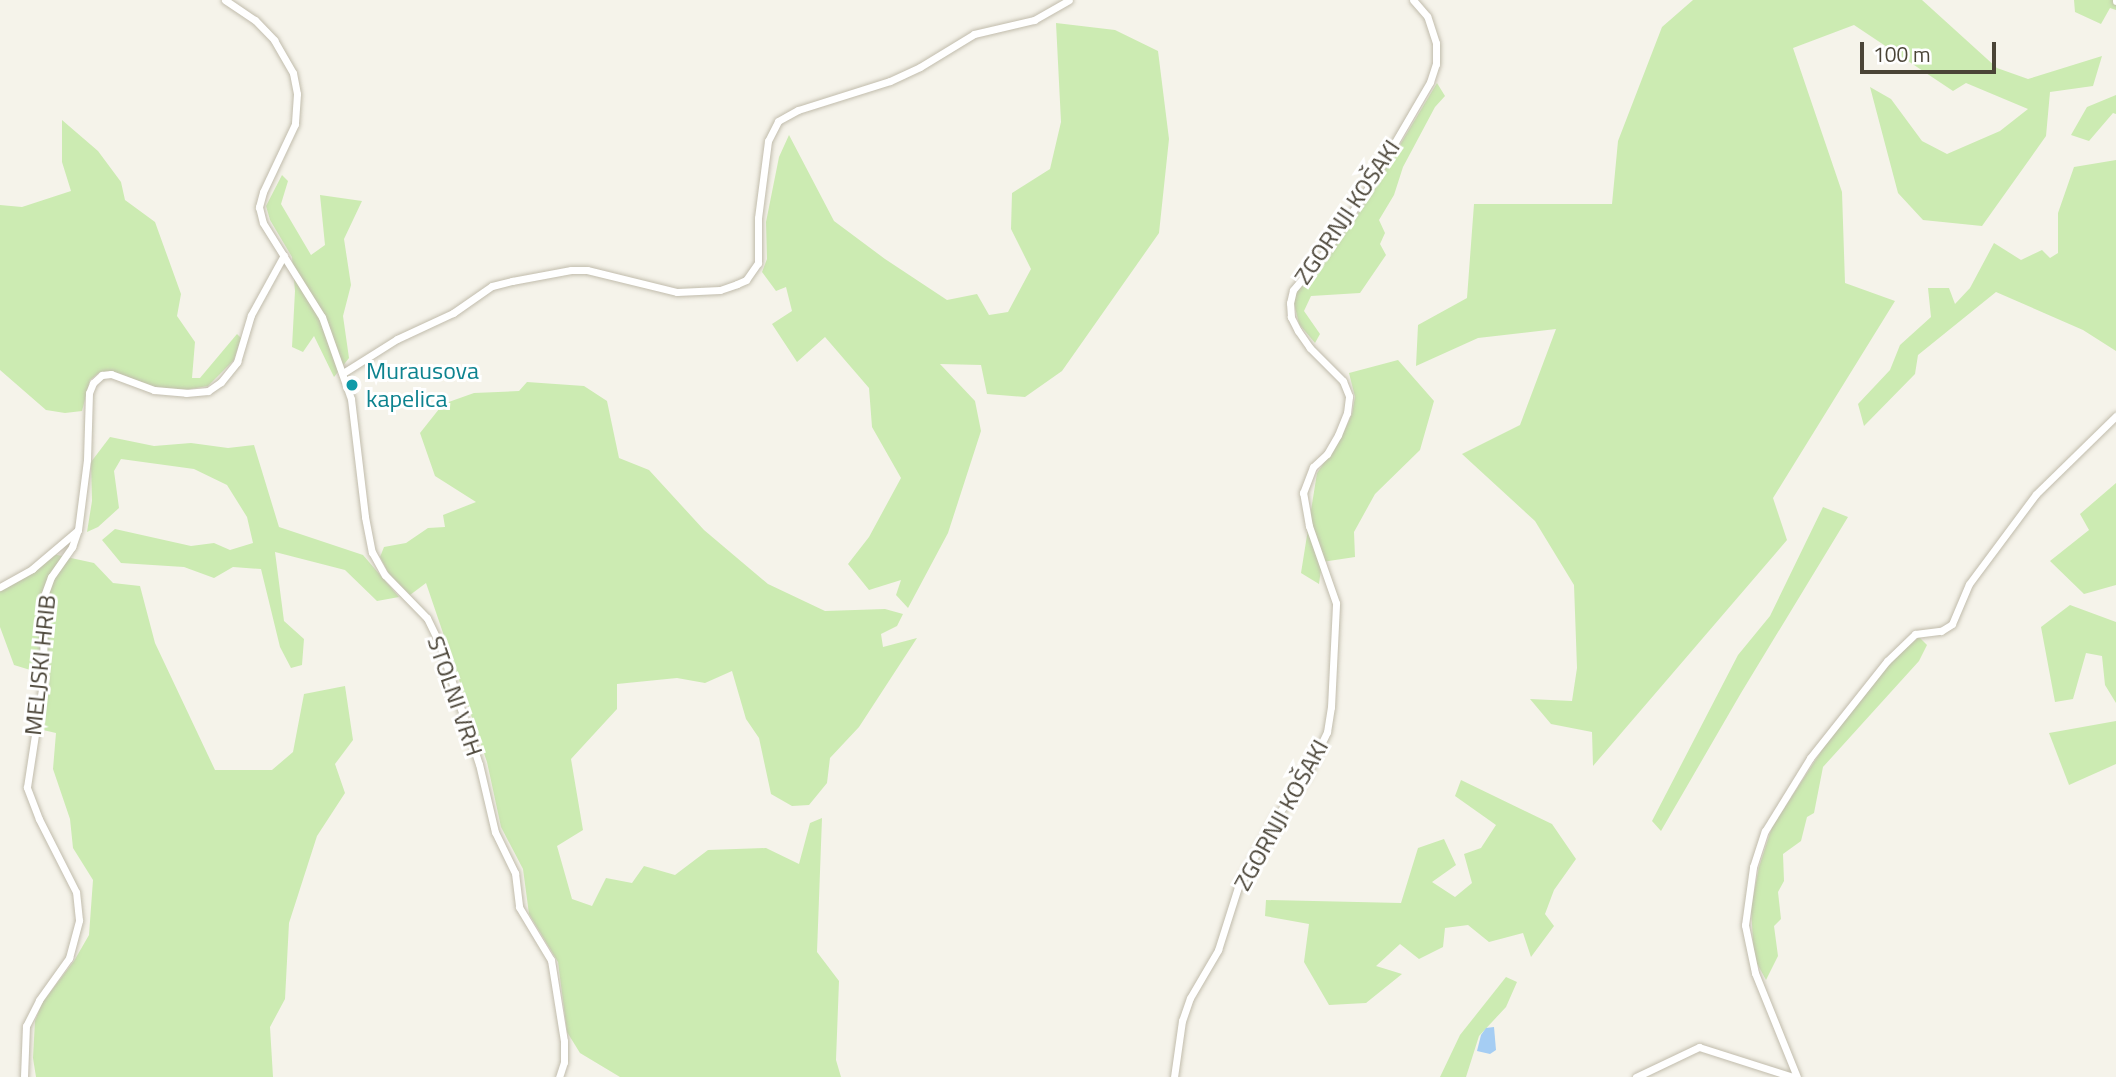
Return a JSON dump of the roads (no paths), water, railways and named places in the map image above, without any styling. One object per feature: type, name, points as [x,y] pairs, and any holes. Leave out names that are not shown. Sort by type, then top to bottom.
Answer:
[{"type":"street","name":"STOLNI VRH","points":[[225,0],[254,20],[274,40],[293,73],[297,94],[295,124],[263,192],[259,207],[262,223],[322,317],[351,399],[365,517],[372,552],[385,575],[426,618],[440,645],[479,764],[495,832],[515,873],[519,907],[551,960],[564,1041],[564,1062],[559,1077]]},
{"type":"street","points":[[342,373],[405,335],[453,313],[492,286],[512,281],[571,270],[587,270],[677,292],[720,290],[746,280],[758,263],[758,218],[768,141],[778,121],[798,110],[890,81],[920,67],[974,34],[1034,20],[1069,0]]},
{"type":"street","name":"ZGORNJI KOŠAKI","points":[[1174,1077],[1182,1021],[1190,999],[1217,950],[1238,887],[1276,817],[1306,776],[1327,732],[1332,695],[1336,603],[1309,526],[1303,493],[1313,467],[1327,453],[1338,435],[1347,413],[1349,396],[1343,381],[1310,348],[1298,331],[1290,303],[1293,290],[1325,252],[1367,190],[1430,82],[1436,64],[1436,43],[1427,16],[1413,0]]},
{"type":"street","name":"MELJSKI HRIB","points":[[24,1077],[26,1026],[39,1000],[69,957],[79,920],[76,892],[39,819],[27,787],[43,682],[44,596],[51,577],[72,547],[78,530],[87,460],[89,393],[93,383],[102,375],[111,374],[155,390],[186,393],[208,391],[221,382],[237,362],[251,315],[284,256]]},
{"type":"street","points":[[1795,1077],[1755,973],[1745,925],[1753,867],[1765,831],[1810,758],[1886,661],[1915,634],[1941,631],[1952,624],[1977,572],[2036,494],[2116,416]]},
{"type":"street","name":"MELJSKI HRIB","points":[[0,587],[16,581],[78,530]]},
{"type":"street","points":[[1636,1077],[1699,1048],[1795,1077]]},
{"type":"water","points":[[1494,1027],[1496,1050],[1490,1054],[1477,1051],[1481,1035],[1486,1028]]},
{"type":"place","name":"Murausova kapelica","points":[[352,385]]}]
